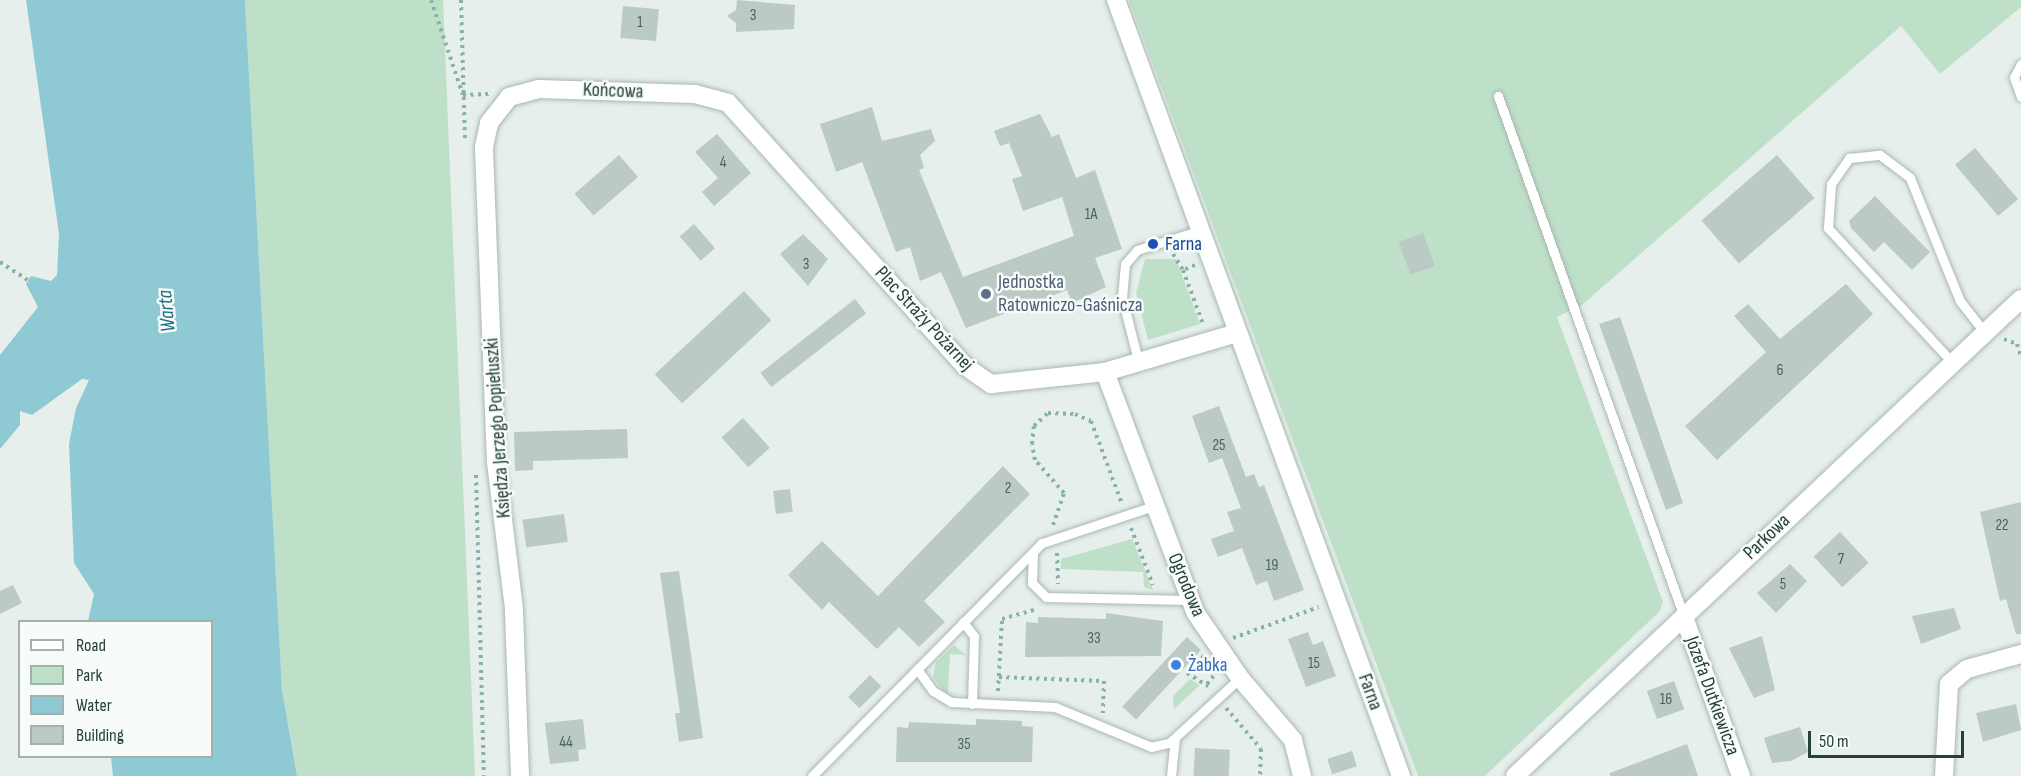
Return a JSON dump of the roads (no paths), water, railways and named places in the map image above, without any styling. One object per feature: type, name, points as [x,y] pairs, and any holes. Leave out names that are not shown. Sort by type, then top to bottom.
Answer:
[{"type":"street","name":"Farna","points":[[1116,0],[1198,231],[1401,776]]},
{"type":"street","name":"Końcowa","points":[[517,93],[539,89],[709,96]]},
{"type":"street","name":"Księdza Jerzego Popiełuszki","points":[[517,93],[494,112],[484,147],[496,462],[514,609],[520,776]]},
{"type":"street","name":"Plac Straży Pożarnej","points":[[709,96],[735,110],[982,380],[1010,385],[1105,372],[1139,364],[1237,333]]},
{"type":"street","name":"Parkowa","points":[[1515,776],[1952,363],[1985,333],[2017,311]]},
{"type":"street","name":"Ogrodowa","points":[[1105,372],[1153,506],[1190,600],[1240,678],[1298,747],[1302,776]]},
{"type":"street","name":"Józefa Dutkiewicza","points":[[1684,617],[1741,776]]},
{"type":"street","points":[[1944,776],[1949,684],[1967,669],[2021,654]]},
{"type":"lane","points":[[2021,64],[2014,76],[2021,97]]},
{"type":"lane","points":[[1498,96],[1684,617]]},
{"type":"lane","points":[[1952,363],[1828,228],[1828,195],[1841,165],[1868,153],[1891,160],[1906,173],[1933,224],[1960,301],[1985,333]]},
{"type":"lane","points":[[1139,364],[1122,298],[1125,264],[1137,250],[1198,231]]},
{"type":"lane","points":[[812,776],[963,622],[1033,554],[1054,537],[1153,506]]},
{"type":"lane","points":[[1033,554],[1032,582],[1046,597],[1190,600]]},
{"type":"lane","points":[[963,622],[974,636],[972,704]]},
{"type":"lane","points":[[917,669],[939,696],[972,704],[1055,707],[1144,746],[1164,745],[1175,738],[1240,678]]},
{"type":"lane","points":[[1171,776],[1175,738]]},
{"type":"water","name":"Warta","points":[[26,0],[245,0],[282,690],[297,776],[113,776],[111,758],[213,758],[213,620],[88,620],[94,594],[74,563],[69,444],[76,408],[89,380],[82,379],[32,415],[20,411],[20,425],[0,449],[0,355],[38,307],[26,284],[31,276],[51,281],[57,275],[59,234]]},
{"type":"place","name":"Farna","points":[[1153,244]]},
{"type":"place","name":"Jednostka Ratowniczo-Gaśnicza","points":[[986,294]]},
{"type":"place","name":"Żabka","points":[[1176,665]]}]
